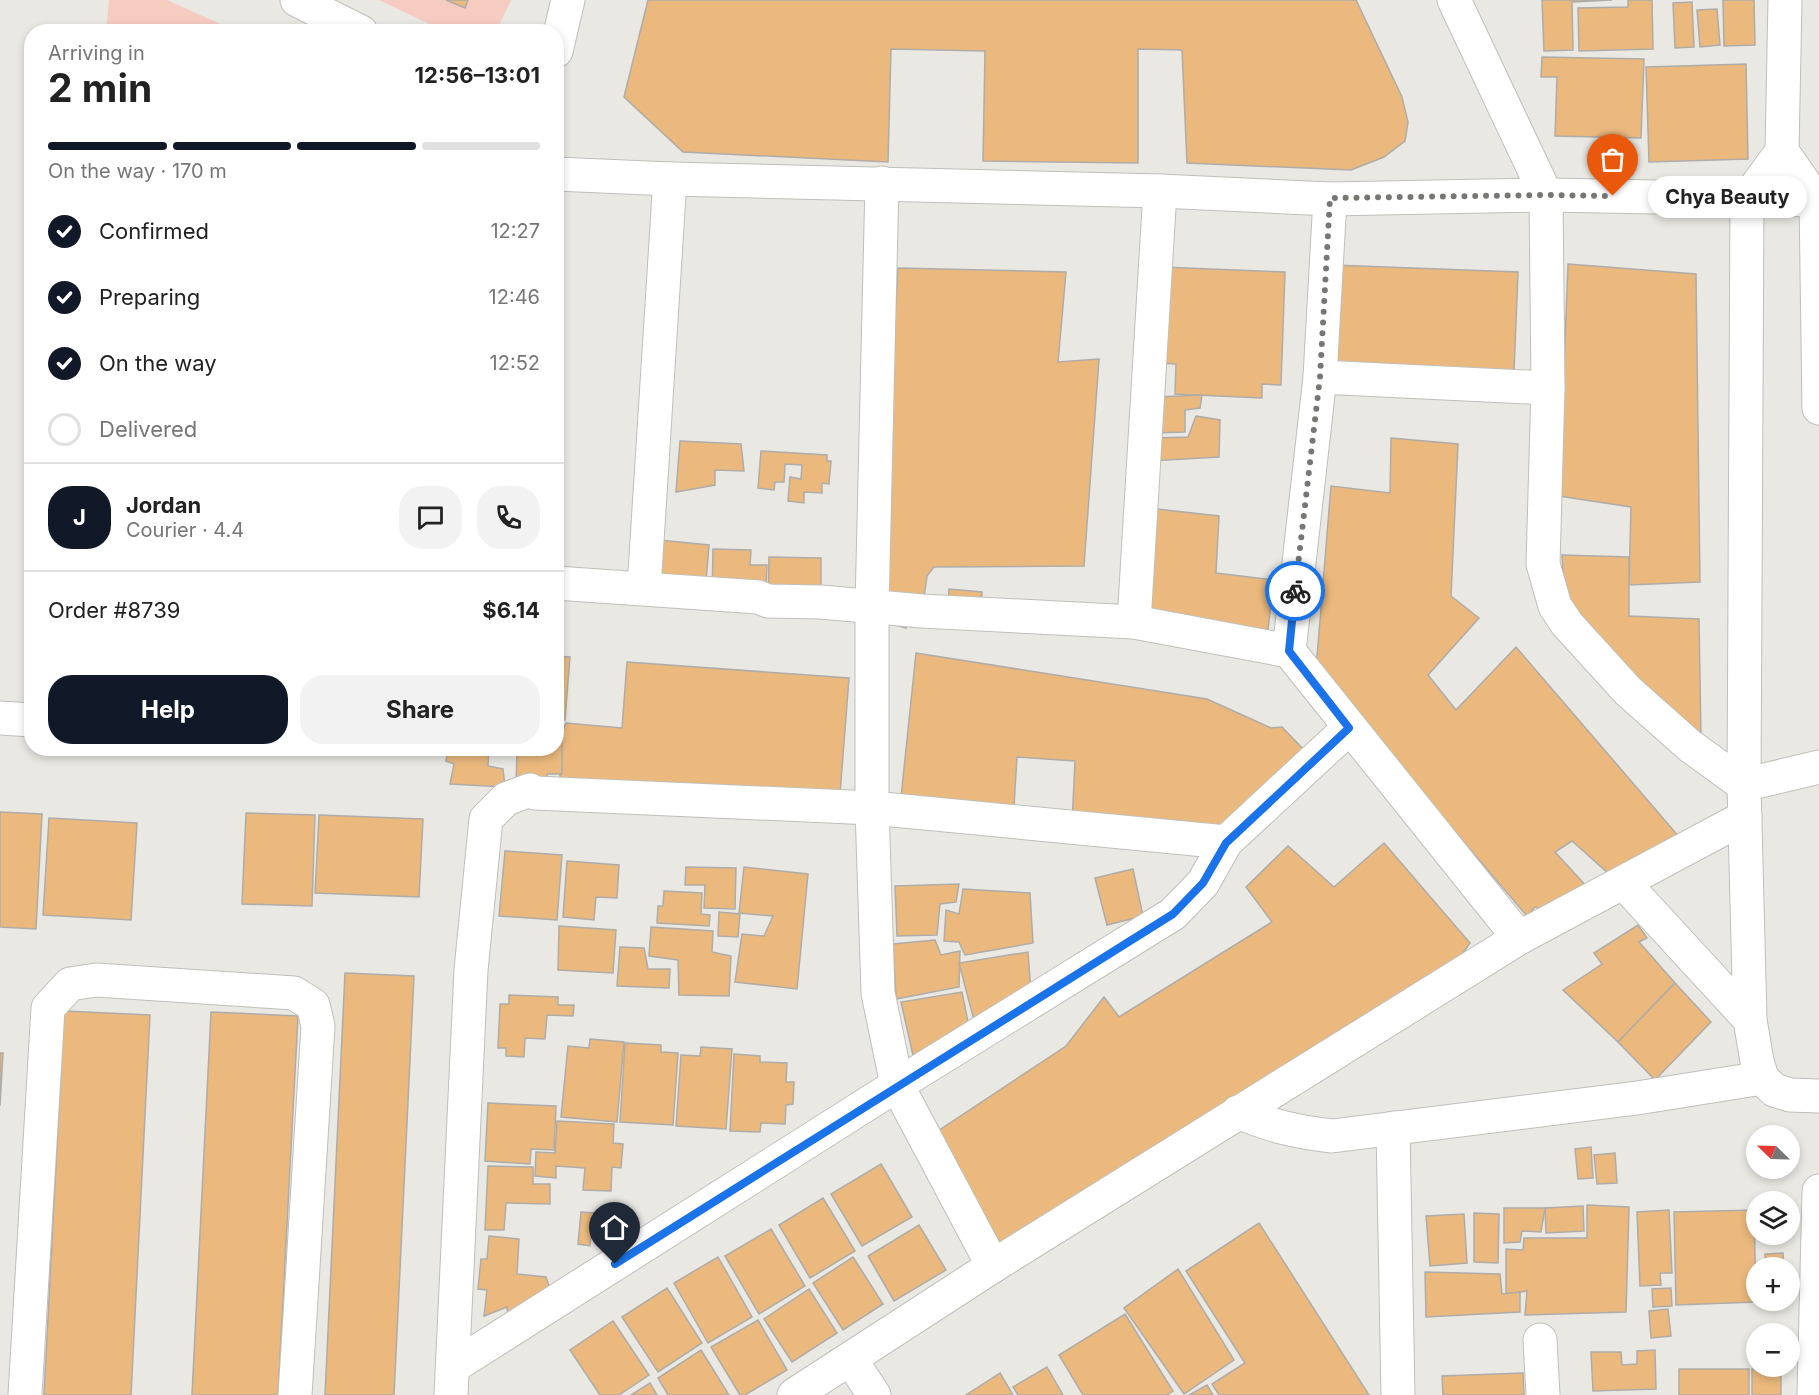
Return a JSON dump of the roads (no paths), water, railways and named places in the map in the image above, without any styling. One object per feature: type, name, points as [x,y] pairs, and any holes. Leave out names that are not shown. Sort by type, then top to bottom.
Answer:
[{"type":"street","points":[[297,0],[345,24]]},
{"type":"street","points":[[562,24],[568,0]]},
{"type":"street","points":[[1785,0],[1782,151],[1747,199],[1743,785],[1750,1020],[1762,1078],[1774,1090],[1790,1095],[1819,1096]]},
{"type":"street","points":[[1467,7],[1546,195],[1548,388],[1543,564],[1555,606],[1567,624],[1628,691],[1690,746],[1743,785],[1819,767]]},
{"type":"street","points":[[1782,151],[1818,200],[1819,408]]},
{"type":"street","points":[[564,174],[1330,198],[1546,195],[1818,200]]},
{"type":"street","points":[[644,588],[670,179]]},
{"type":"street","points":[[882,183],[872,607],[872,808],[878,993],[897,1085],[993,1266]]},
{"type":"street","points":[[1134,622],[1160,191]]},
{"type":"street","points":[[1289,651],[1320,377],[1330,198]]},
{"type":"street","points":[[1320,377],[1548,388]]},
{"type":"street","points":[[564,583],[758,597],[768,601],[821,602],[1134,622],[1289,651],[1519,938]]},
{"type":"street","points":[[0,718],[24,720]]},
{"type":"street","points":[[452,1380],[897,1085],[1173,914],[1203,883],[1226,843],[1349,728]]},
{"type":"street","points":[[452,1380],[471,970],[486,819],[506,799],[530,790],[872,808],[1226,843]]},
{"type":"street","points":[[794,1395],[993,1266],[1519,938],[1745,817]]},
{"type":"street","points":[[1624,883],[1750,1020]]},
{"type":"street","points":[[24,1395],[48,1008],[70,984],[96,980],[294,993],[313,1005],[318,1026],[295,1395]]},
{"type":"street","points":[[1238,1112],[1268,1125],[1332,1136],[1637,1098],[1762,1078]]},
{"type":"street","points":[[1393,1128],[1398,1395]]},
{"type":"street","points":[[1814,1395],[1819,1191]]},
{"type":"street","points":[[1540,1340],[1543,1395]]},
{"type":"street","points":[[851,1360],[874,1395]]},
{"type":"place","name":"Chya Beauty","points":[[1613,196]]}]
